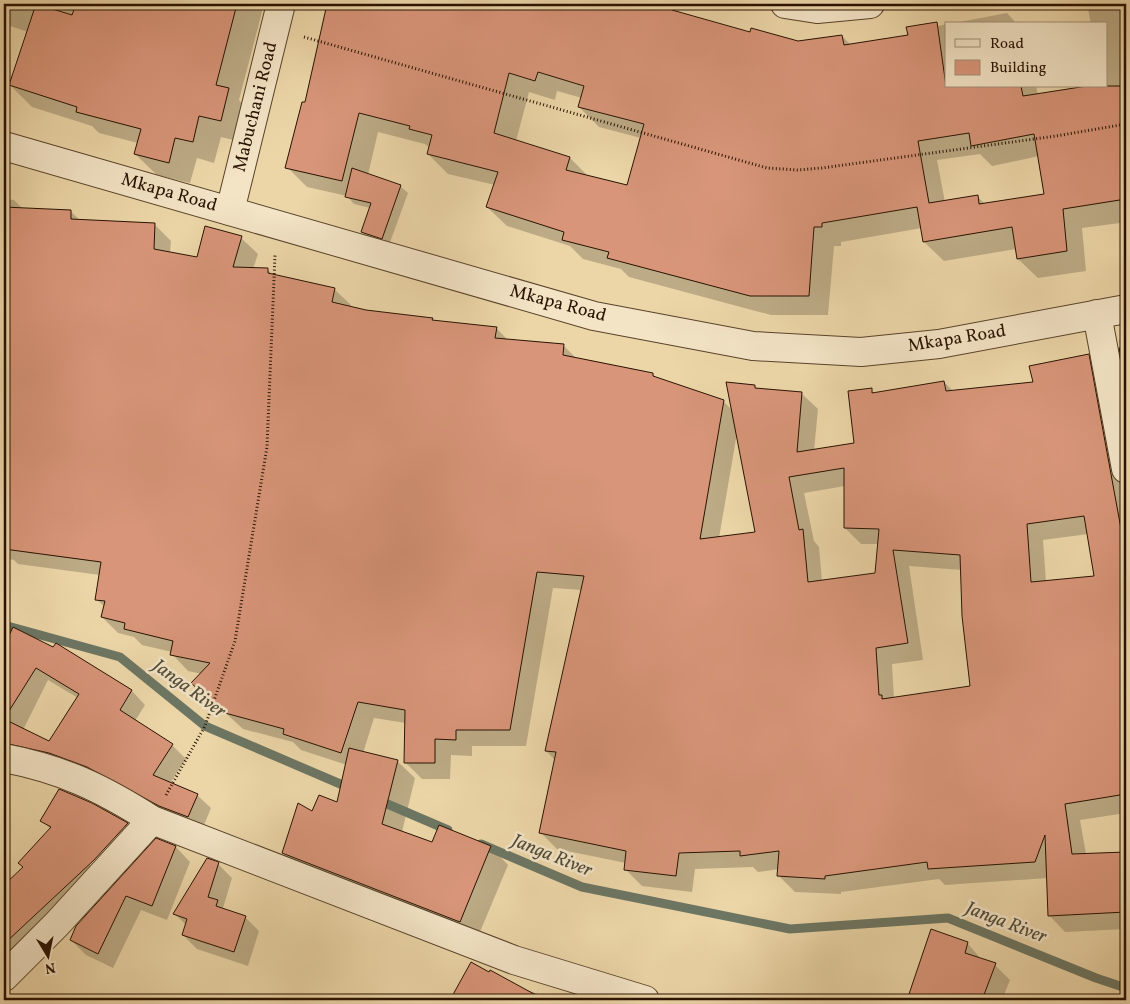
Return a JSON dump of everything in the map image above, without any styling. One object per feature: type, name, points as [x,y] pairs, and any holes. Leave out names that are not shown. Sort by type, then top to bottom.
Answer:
[{"type":"street","points":[[785,4],[818,9],[870,4]]},
{"type":"street","name":"Mabuchani Road","points":[[230,211],[279,16]]},
{"type":"street","name":"Mkapa Road","points":[[4,146],[594,316],[753,346],[861,352],[939,344],[1126,309]]},
{"type":"street","points":[[1097,314],[1126,470]]},
{"type":"street","points":[[4,758],[62,772],[119,799],[152,820],[514,960],[645,1000]]},
{"type":"street","points":[[4,977],[152,820]]},
{"type":"path","points":[[279,16],[768,168],[797,170],[822,168],[1056,136],[1126,124]]},
{"type":"path","points":[[152,820],[205,726],[235,641],[267,447],[276,224]]},
{"type":"building","points":[[36,4],[72,15],[76,4],[237,4],[216,85],[229,88],[221,121],[199,116],[193,142],[175,138],[169,163],[134,154],[141,129],[76,112],[77,107],[9,85]]},
{"type":"building","points":[[327,4],[674,4],[672,10],[750,32],[751,28],[798,41],[842,35],[844,45],[908,35],[906,27],[937,22],[945,88],[1021,88],[1023,96],[1074,88],[1124,86],[1126,98],[1126,199],[1063,209],[1067,251],[1017,259],[1012,227],[923,242],[917,207],[822,223],[822,227],[814,227],[809,296],[750,296],[607,258],[609,252],[562,240],[564,232],[486,207],[498,172],[427,154],[432,135],[409,129],[410,126],[359,113],[342,181],[285,168],[302,102],[305,102]],"holes":[[[538,72],[584,86],[578,107],[644,124],[627,185],[566,170],[570,157],[494,133],[509,73],[535,81]],[[969,133],[971,146],[1034,134],[1044,194],[979,204],[978,195],[929,203],[918,141]]]},
{"type":"building","points":[[352,168],[401,185],[382,239],[361,232],[371,203],[345,197]]},
{"type":"building","points":[[4,207],[71,210],[71,219],[155,223],[154,249],[197,257],[205,226],[242,236],[233,267],[268,268],[268,273],[335,288],[332,302],[366,310],[433,318],[432,320],[497,327],[495,338],[564,344],[563,355],[653,373],[653,376],[724,400],[700,539],[755,532],[726,382],[755,385],[755,388],[802,392],[797,452],[854,443],[848,391],[872,388],[872,393],[944,381],[946,391],[1033,382],[1029,366],[1089,354],[1126,556],[1126,794],[1065,804],[1072,854],[1126,852],[1126,912],[1048,916],[1045,835],[1035,862],[928,869],[927,862],[825,876],[825,879],[777,876],[779,851],[740,856],[740,851],[679,853],[676,876],[624,870],[626,851],[539,833],[556,752],[545,751],[584,576],[537,572],[510,730],[456,730],[456,740],[435,739],[435,763],[404,763],[405,710],[358,702],[341,753],[283,734],[284,729],[225,713],[191,683],[210,663],[170,655],[173,641],[124,629],[125,623],[101,617],[105,601],[95,600],[101,562],[4,549]],"holes":[[[844,468],[844,528],[879,529],[875,573],[808,582],[803,529],[799,530],[789,477]],[[1084,516],[1094,576],[1031,582],[1027,524]],[[893,550],[960,555],[962,616],[970,686],[882,699],[882,695],[879,695],[876,648],[908,643]]]},
{"type":"building","points":[[1126,347],[1126,385],[1119,348]]},
{"type":"building","points":[[13,627],[53,647],[56,643],[132,690],[120,710],[173,744],[153,775],[198,794],[188,817],[159,806],[87,767],[49,753],[4,743],[4,719],[4,646]],"holes":[[[36,668],[79,694],[49,741],[4,719]]]},
{"type":"building","points":[[349,748],[398,760],[382,824],[432,842],[439,825],[491,846],[460,922],[282,853],[298,803],[312,811],[319,795],[337,802]]},
{"type":"building","points":[[59,789],[92,803],[128,823],[94,860],[4,944],[4,885],[23,867],[18,863],[51,827],[40,821]]},
{"type":"building","points":[[156,838],[176,846],[152,906],[126,896],[98,954],[70,940],[76,926]]},
{"type":"building","points":[[207,858],[219,862],[208,897],[218,900],[216,906],[246,916],[234,952],[182,935],[187,919],[173,914]]},
{"type":"building","points":[[931,929],[968,942],[965,953],[996,963],[982,1000],[907,1000]]},
{"type":"building","points":[[471,962],[489,972],[490,970],[545,1000],[450,1000]]},
{"type":"waterway","name":"Janga River","points":[[4,625],[120,657],[205,726],[352,789]]},
{"type":"waterway","name":"Janga River","points":[[378,800],[448,830]]},
{"type":"waterway","name":"Janga River","points":[[481,844],[582,887],[790,929],[948,918],[1096,978],[1126,988]]}]
